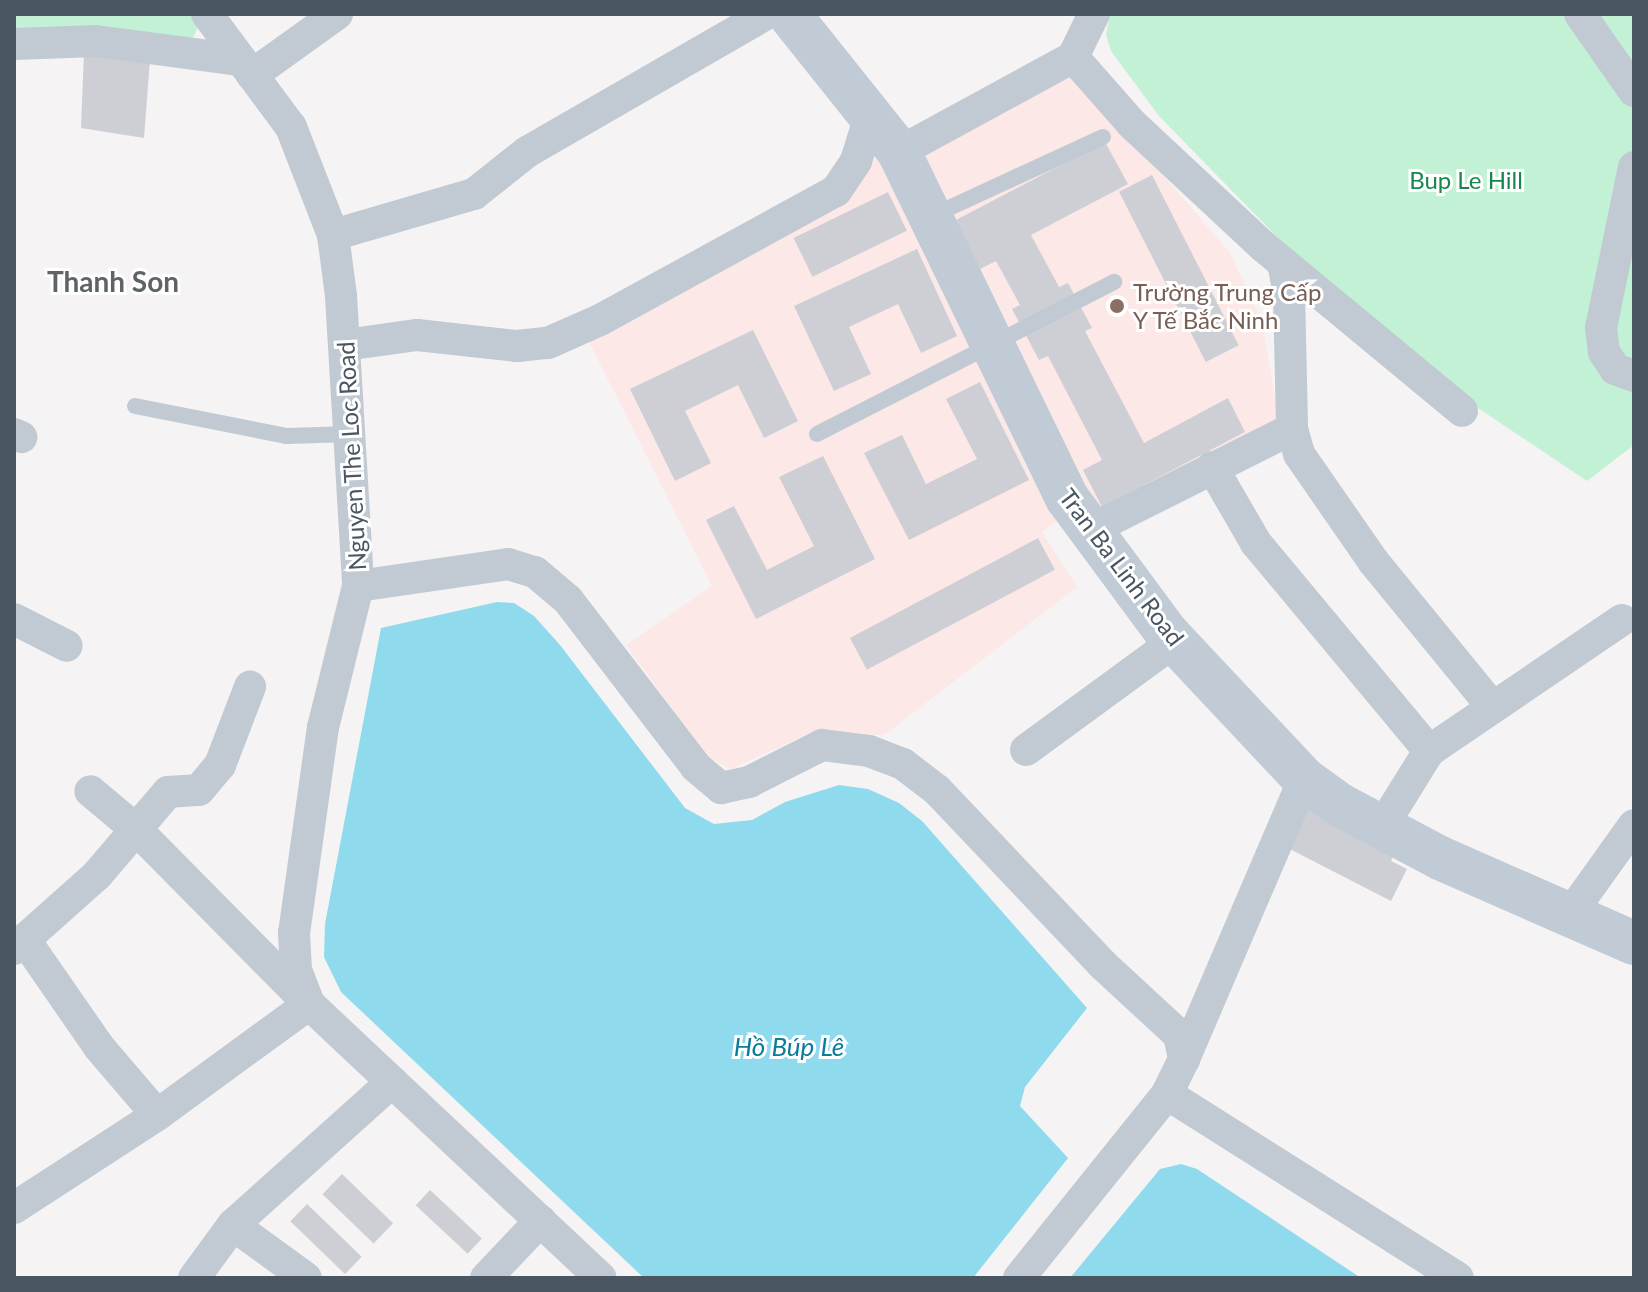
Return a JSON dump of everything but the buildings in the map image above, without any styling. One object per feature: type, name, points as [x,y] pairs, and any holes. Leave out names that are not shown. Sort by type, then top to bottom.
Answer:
[{"type":"street","points":[[14,44],[96,41],[246,67],[337,14]]},
{"type":"street","points":[[333,235],[474,194],[527,152],[766,14]]},
{"type":"street","name":"Tran Ba Linh Road","points":[[789,14],[899,152],[934,215],[1067,498],[1175,641],[1304,779],[1380,830],[1634,943]]},
{"type":"street","points":[[899,152],[1073,57],[1094,14]]},
{"type":"street","points":[[1580,14],[1634,91]]},
{"type":"street","name":"Nguyen The Loc Road","points":[[217,17],[246,67],[291,127],[333,235],[345,345],[358,586],[323,727],[294,933],[296,970],[309,1004],[601,1278]]},
{"type":"street","points":[[1073,57],[1132,124],[1283,263],[1462,411]]},
{"type":"street","points":[[345,345],[417,335],[517,346],[548,343],[600,320],[836,191],[856,161],[870,116]]},
{"type":"street","points":[[1634,167],[1601,328],[1604,352],[1615,369],[1634,376]]},
{"type":"street","points":[[1283,263],[1289,293],[1292,429],[1299,454],[1335,510],[1491,705]]},
{"type":"street","points":[[1090,530],[1292,429]]},
{"type":"street","points":[[1212,467],[1256,543],[1429,751]]},
{"type":"street","points":[[358,586],[508,564],[535,572],[568,600],[696,767],[721,788],[732,789],[822,745],[869,751],[903,764],[937,790],[1102,964],[1179,1035],[1184,1059]]},
{"type":"street","points":[[14,619],[67,646]]},
{"type":"street","points":[[1380,830],[1429,751],[1491,705],[1622,620]]},
{"type":"street","points":[[1026,750],[1175,641]]},
{"type":"street","points":[[157,1115],[99,1047],[19,944],[138,831],[168,792],[199,790],[220,765],[250,687]]},
{"type":"street","points":[[1019,1278],[1167,1094],[1304,779]]},
{"type":"street","points":[[14,1208],[157,1115],[309,1004],[138,831],[90,791]]},
{"type":"street","points":[[1571,913],[1634,825]]},
{"type":"street","points":[[194,1278],[233,1225],[392,1082]]},
{"type":"street","points":[[1167,1094],[1458,1278]]},
{"type":"street","points":[[486,1278],[540,1221]]},
{"type":"street","points":[[233,1225],[306,1278]]},
{"type":"lane","points":[[934,215],[1103,137]]},
{"type":"lane","points":[[817,434],[1114,282]]},
{"type":"lane","points":[[135,406],[287,436],[351,434]]},
{"type":"shaded area","points":[[1072,69],[1230,253],[1261,319],[1280,424],[1101,518],[916,156]]},
{"type":"shaded area","points":[[889,151],[1067,513],[1042,532],[1077,587],[884,735],[816,730],[731,769],[706,755],[626,645],[712,586],[579,322]]},
{"type":"green space","points":[[19,14],[192,14],[199,25],[192,40],[14,33],[14,18]]},
{"type":"green space","name":"Bup Le Hill","points":[[1110,14],[1634,14],[1634,445],[1587,481],[1469,402],[1280,240],[1159,116],[1111,51],[1106,35]]},
{"type":"water","name":"Hồ Búp Lê","points":[[497,602],[514,603],[534,616],[560,645],[685,808],[714,824],[752,820],[785,802],[839,785],[868,789],[899,803],[922,821],[1087,1008],[1025,1087],[1020,1106],[1068,1158],[973,1278],[644,1278],[341,992],[324,957],[325,924],[381,628]]},
{"type":"water","points":[[1181,1164],[1197,1169],[1361,1278],[1070,1278],[1160,1169]]},
{"type":"place","name":"Trường Trung Cấp Y Tế Bắc Ninh","points":[[1117,306]]},
{"type":"district","name":"Thanh Son","points":[[113,281]]}]
